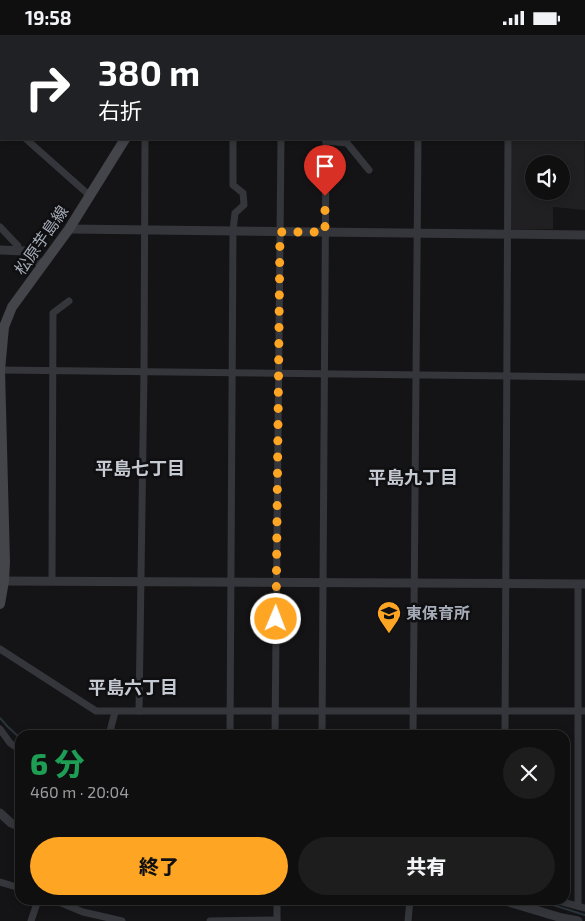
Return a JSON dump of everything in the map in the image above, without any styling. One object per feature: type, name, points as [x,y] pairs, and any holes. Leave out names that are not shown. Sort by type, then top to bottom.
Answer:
[{"type":"main road","name":"松原芋島線","points":[[0,604],[5,562],[0,370],[2,339],[12,307],[69,229],[124,140]]},
{"type":"street","points":[[29,140],[90,195]]},
{"type":"street","points":[[138,711],[144,373],[145,140]]},
{"type":"street","points":[[230,730],[233,231],[235,213],[244,205],[243,193],[233,185],[233,140]]},
{"type":"street","points":[[275,730],[280,140]]},
{"type":"street","points":[[322,730],[326,140],[347,143],[370,170]]},
{"type":"street","points":[[413,730],[418,140]]},
{"type":"street","points":[[505,730],[508,140]]},
{"type":"street","points":[[0,227],[18,246],[18,250]]},
{"type":"street","points":[[69,229],[585,235]]},
{"type":"street","points":[[0,250],[26,251],[42,265]]},
{"type":"street","points":[[52,581],[53,313],[69,301]]},
{"type":"street","points":[[0,370],[585,377]]},
{"type":"street","points":[[2,581],[582,584],[582,907]]},
{"type":"street","points":[[0,649],[96,711],[582,711]]},
{"type":"street","points":[[110,730],[115,712]]},
{"type":"street","points":[[0,729],[10,743],[15,746]]},
{"type":"street","points":[[0,813],[15,825]]},
{"type":"street","points":[[0,881],[15,886]]},
{"type":"street","points":[[32,921],[37,905]]},
{"type":"street","points":[[66,905],[84,913],[122,921]]},
{"type":"street","points":[[210,921],[277,920],[276,905]]},
{"type":"street","points":[[408,921],[410,905]]},
{"type":"street","points":[[518,905],[562,919],[578,921]]},
{"type":"shaded area","points":[[511,140],[584,140],[585,210],[553,207],[553,229],[512,229],[510,227]]},
{"type":"waterway","points":[[0,718],[15,733]]},
{"type":"waterway","points":[[553,905],[585,915]]},
{"type":"place","name":"東保育所","points":[[389,634]]},
{"type":"district","name":"平島七丁目","points":[[140,469]]},
{"type":"district","name":"平島九丁目","points":[[413,478]]},
{"type":"district","name":"平島六丁目","points":[[133,688]]},
{"type":"route","points":[[276,619],[280,232],[325,232],[325,196]]}]
